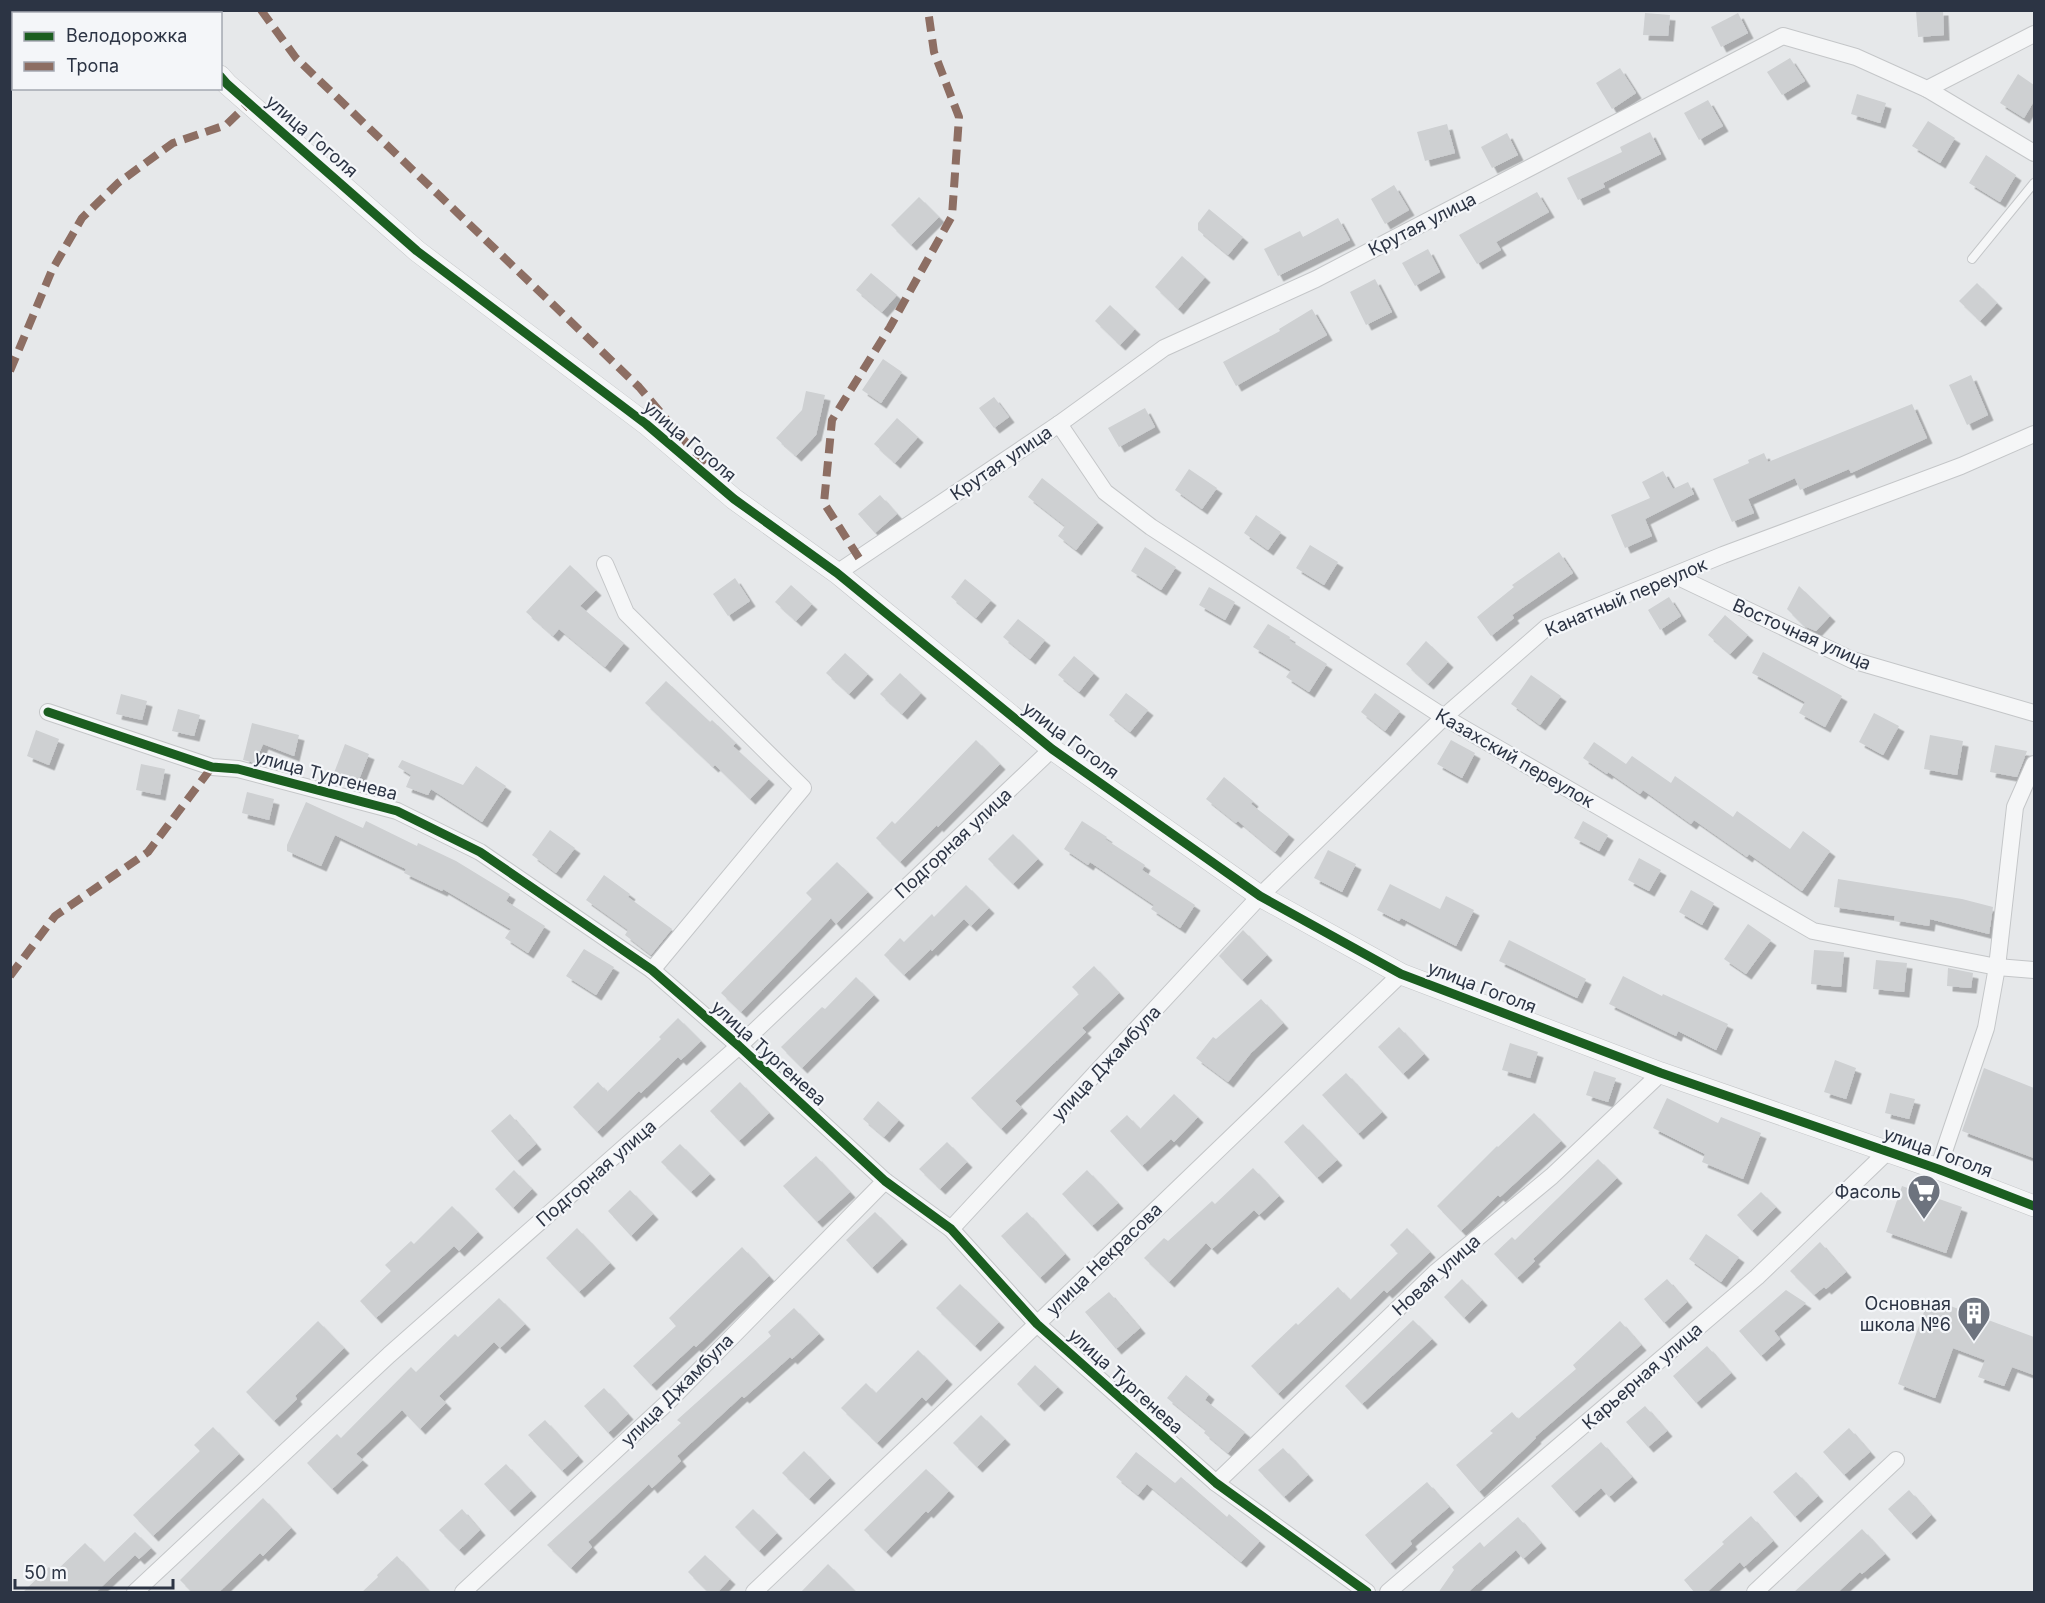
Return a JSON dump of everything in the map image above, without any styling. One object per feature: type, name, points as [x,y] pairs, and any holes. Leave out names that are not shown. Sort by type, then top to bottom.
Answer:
[{"type":"street","points":[[1928,89],[2034,34]]},
{"type":"street","name":"Крутая улица","points":[[837,573],[1059,424],[1164,348],[1316,279],[1783,36],[1856,57],[1928,89]]},
{"type":"street","name":"улица Гоголя","points":[[222,78],[417,251],[646,424],[734,499],[837,573],[1052,749],[1260,896],[1401,974],[1661,1073],[1888,1151],[2034,1206]]},
{"type":"street","points":[[1928,89],[2034,153]]},
{"type":"street","name":"Казахский переулок","points":[[1059,424],[1105,492],[1151,527],[1444,717],[1813,931],[1997,967],[2034,970]]},
{"type":"street","name":"Канатный переулок","points":[[1260,896],[1444,717],[1547,627],[1723,555],[1961,465],[2034,434]]},
{"type":"street","points":[[605,564],[626,614],[803,788],[652,970]]},
{"type":"street","name":"Восточная улица","points":[[1676,576],[1852,660],[2034,713]]},
{"type":"street","name":"улица Тургенева","points":[[48,712],[212,767],[238,769],[397,811],[480,852],[652,970],[885,1180],[951,1229],[1037,1324],[1216,1483],[1366,1593]]},
{"type":"street","name":"Подгорная улица","points":[[135,1593],[390,1355],[739,1046],[1052,749]]},
{"type":"street","points":[[1938,1169],[1986,1028],[1997,967],[2015,807],[2034,764]]},
{"type":"street","name":"улица Джамбула","points":[[951,1229],[1260,896]]},
{"type":"street","name":"улица Некрасова","points":[[754,1593],[1401,974]]},
{"type":"street","name":"Новая улица","points":[[1216,1483],[1435,1274],[1552,1176],[1661,1073]]},
{"type":"street","name":"Карьерная улица","points":[[1388,1593],[1757,1277],[1888,1151]]},
{"type":"street","name":"улица Джамбула","points":[[463,1593],[668,1402],[885,1180]]},
{"type":"street","points":[[1755,1593],[1896,1460]]},
{"type":"lane","points":[[1972,259],[2034,183]]},
{"type":"shaded area","points":[[11,10],[88,10],[89,12],[12,12],[11,62]]},
{"type":"building","points":[[1943,10],[1944,35],[1918,37],[1916,11]]},
{"type":"building","points":[[1645,13],[1670,15],[1668,36],[1643,35]]},
{"type":"building","points":[[1738,13],[1748,33],[1721,47],[1711,27]]},
{"type":"building","points":[[1790,58],[1805,81],[1782,95],[1767,72]]},
{"type":"building","points":[[1620,68],[1636,93],[1612,109],[1596,83]]},
{"type":"building","points":[[2018,74],[2034,85],[2034,101],[2024,118],[2000,103]]},
{"type":"building","points":[[1857,94],[1886,103],[1880,123],[1851,114]]},
{"type":"building","points":[[1708,100],[1723,126],[1699,140],[1684,113]]},
{"type":"building","points":[[1928,121],[1955,138],[1940,163],[1912,146]]},
{"type":"building","points":[[1447,124],[1455,153],[1425,161],[1417,132]]},
{"type":"building","points":[[1650,132],[1661,154],[1603,183],[1605,187],[1578,200],[1567,178],[1622,152],[1620,147]]},
{"type":"building","points":[[1507,133],[1518,155],[1492,168],[1481,147]]},
{"type":"building","points":[[1986,155],[2016,175],[2000,202],[1969,183]]},
{"type":"building","points":[[1394,185],[1409,210],[1385,224],[1371,199]]},
{"type":"building","points":[[1537,192],[1549,212],[1496,242],[1501,250],[1477,264],[1459,235]]},
{"type":"building","points":[[919,197],[939,217],[911,245],[891,225]]},
{"type":"building","points":[[1209,209],[1243,237],[1228,255],[1198,230],[1198,223]]},
{"type":"building","points":[[1338,218],[1350,240],[1278,276],[1264,249],[1300,231],[1303,237]]},
{"type":"building","points":[[1428,249],[1440,272],[1415,286],[1402,263]]},
{"type":"building","points":[[1182,256],[1205,277],[1178,309],[1155,287]]},
{"type":"building","points":[[871,273],[897,295],[882,312],[856,290]]},
{"type":"building","points":[[1375,279],[1392,312],[1366,325],[1350,292]]},
{"type":"building","points":[[1977,283],[1997,303],[1980,321],[1959,301]]},
{"type":"building","points":[[1110,305],[1135,329],[1120,345],[1095,321]]},
{"type":"building","points":[[1312,309],[1327,335],[1236,386],[1223,362],[1280,331],[1279,329]]},
{"type":"building","points":[[883,359],[902,372],[881,403],[862,390]]},
{"type":"building","points":[[1971,375],[1988,415],[1967,425],[1949,385]]},
{"type":"building","points":[[806,391],[825,395],[816,435],[796,456],[776,438],[802,410]]},
{"type":"building","points":[[994,397],[1009,417],[994,428],[979,408]]},
{"type":"building","points":[[1912,404],[1927,438],[1851,473],[1849,469],[1800,490],[1795,478],[1748,499],[1754,513],[1732,522],[1713,479],[1749,463],[1748,460],[1764,453],[1768,462]]},
{"type":"building","points":[[1145,408],[1155,427],[1119,447],[1108,428]]},
{"type":"building","points":[[897,418],[918,437],[895,463],[874,444]]},
{"type":"building","points":[[1189,469],[1217,488],[1202,509],[1175,490]]},
{"type":"building","points":[[1663,471],[1673,489],[1688,482],[1694,494],[1645,519],[1652,536],[1625,548],[1611,515],[1650,498],[1642,482]]},
{"type":"building","points":[[1042,478],[1098,522],[1076,550],[1058,536],[1065,526],[1028,497]]},
{"type":"building","points":[[880,495],[897,514],[875,533],[858,514]]},
{"type":"building","points":[[1256,515],[1281,532],[1268,550],[1244,533]]},
{"type":"building","points":[[1310,545],[1338,562],[1324,585],[1296,568]]},
{"type":"building","points":[[1145,547],[1176,567],[1161,590],[1131,571]]},
{"type":"building","points":[[1559,552],[1573,573],[1512,615],[1514,618],[1491,636],[1477,617],[1514,587],[1512,585]]},
{"type":"building","points":[[570,565],[596,590],[580,606],[624,643],[605,667],[559,629],[553,636],[526,612]]},
{"type":"building","points":[[735,578],[750,601],[728,616],[713,594]]},
{"type":"building","points":[[965,579],[991,600],[976,618],[951,597]]},
{"type":"building","points":[[791,585],[812,604],[796,621],[775,602]]},
{"type":"building","points":[[1799,586],[1830,616],[1816,631],[1804,626],[1787,609]]},
{"type":"building","points":[[1209,587],[1235,602],[1225,620],[1199,605]]},
{"type":"building","points":[[1669,597],[1681,616],[1660,630],[1648,610]]},
{"type":"building","points":[[1725,615],[1748,635],[1730,654],[1708,635]]},
{"type":"building","points":[[1018,619],[1045,640],[1030,659],[1003,637]]},
{"type":"building","points":[[1268,624],[1327,664],[1309,692],[1286,677],[1291,670],[1253,647]]},
{"type":"building","points":[[1426,641],[1448,662],[1428,684],[1406,664]]},
{"type":"building","points":[[1763,652],[1842,696],[1825,727],[1799,713],[1805,702],[1752,673]]},
{"type":"building","points":[[845,653],[868,674],[849,694],[826,673]]},
{"type":"building","points":[[1074,656],[1094,673],[1079,692],[1058,675]]},
{"type":"building","points":[[900,673],[921,693],[902,714],[880,694]]},
{"type":"building","points":[[1531,675],[1561,696],[1540,725],[1511,704]]},
{"type":"building","points":[[666,681],[710,722],[712,720],[736,743],[733,746],[769,779],[750,799],[645,703]]},
{"type":"building","points":[[1126,693],[1148,710],[1130,732],[1109,715]]},
{"type":"building","points":[[1375,693],[1400,711],[1385,731],[1361,712]]},
{"type":"building","points":[[121,694],[147,701],[142,720],[116,714]]},
{"type":"building","points":[[178,709],[200,715],[194,736],[172,731]]},
{"type":"building","points":[[1874,713],[1899,726],[1883,755],[1859,742]]},
{"type":"building","points":[[252,723],[299,735],[294,756],[263,744],[255,763],[243,760]]},
{"type":"building","points":[[36,730],[59,739],[49,765],[27,756]]},
{"type":"building","points":[[1930,735],[1963,741],[1957,775],[1924,769]]},
{"type":"building","points":[[976,740],[1000,764],[900,862],[876,838],[892,821],[895,824]]},
{"type":"building","points":[[1451,740],[1475,753],[1462,778],[1437,764]]},
{"type":"building","points":[[1594,742],[1626,764],[1632,756],[1671,783],[1675,776],[1733,817],[1737,811],[1790,849],[1803,831],[1830,851],[1802,891],[1749,854],[1747,857],[1694,820],[1691,824],[1643,790],[1640,794],[1583,758]]},
{"type":"building","points":[[345,744],[369,754],[358,782],[334,773]]},
{"type":"building","points":[[1995,745],[2027,751],[2017,777],[1990,772]]},
{"type":"building","points":[[402,760],[463,785],[476,766],[506,786],[482,822],[431,789],[428,795],[406,787],[411,775],[398,767]]},
{"type":"building","points":[[141,764],[165,769],[160,795],[136,790]]},
{"type":"building","points":[[1224,777],[1253,801],[1251,804],[1289,834],[1275,852],[1238,821],[1236,823],[1206,799]]},
{"type":"building","points":[[247,792],[274,799],[269,820],[242,813]]},
{"type":"building","points":[[306,802],[363,828],[366,821],[417,846],[418,843],[456,861],[510,894],[506,901],[545,926],[528,953],[505,938],[511,929],[443,889],[442,891],[404,873],[406,869],[335,835],[321,866],[287,851],[287,845]]},
{"type":"building","points":[[1082,821],[1145,865],[1142,870],[1195,905],[1180,928],[1151,909],[1154,905],[1090,862],[1088,865],[1064,849]]},
{"type":"building","points":[[1583,821],[1608,835],[1599,851],[1574,838]]},
{"type":"building","points":[[550,830],[575,848],[556,873],[532,855]]},
{"type":"building","points":[[1013,834],[1038,859],[1013,884],[988,859]]},
{"type":"building","points":[[1328,850],[1356,864],[1342,892],[1314,878]]},
{"type":"building","points":[[1639,858],[1661,870],[1649,891],[1628,880]]},
{"type":"building","points":[[837,862],[868,892],[836,924],[831,918],[741,1012],[721,993],[812,899],[806,893]]},
{"type":"building","points":[[604,875],[630,894],[628,897],[672,929],[651,955],[625,935],[628,930],[586,900]]},
{"type":"building","points":[[1838,879],[1962,899],[1993,907],[1989,934],[1930,919],[1929,926],[1894,920],[1895,916],[1834,907]]},
{"type":"building","points":[[1390,884],[1440,909],[1446,896],[1474,910],[1456,946],[1401,918],[1399,921],[1377,910]]},
{"type":"building","points":[[966,885],[989,908],[971,926],[964,919],[904,975],[884,955],[900,938],[904,942],[932,914],[934,917]]},
{"type":"building","points":[[1691,890],[1714,903],[1702,925],[1679,912]]},
{"type":"building","points":[[1748,924],[1771,940],[1746,974],[1724,959]]},
{"type":"building","points":[[1243,930],[1267,955],[1242,980],[1219,956]]},
{"type":"building","points":[[1509,940],[1586,979],[1577,998],[1499,961]]},
{"type":"building","points":[[584,949],[614,967],[596,995],[566,976]]},
{"type":"building","points":[[1814,950],[1844,952],[1841,987],[1811,984]]},
{"type":"building","points":[[1876,960],[1907,963],[1904,992],[1873,989]]},
{"type":"building","points":[[1094,966],[1119,993],[1082,1028],[1086,1032],[1015,1101],[1022,1108],[1001,1129],[971,1098],[1079,994],[1072,987]]},
{"type":"building","points":[[1948,968],[1973,973],[1971,988],[1947,986]]},
{"type":"building","points":[[1623,976],[1662,996],[1663,994],[1728,1024],[1716,1050],[1678,1031],[1676,1036],[1609,1004]]},
{"type":"building","points":[[856,977],[874,995],[802,1068],[781,1047],[822,1007],[825,1009]]},
{"type":"building","points":[[1261,999],[1283,1023],[1251,1053],[1228,1082],[1196,1058],[1213,1037],[1216,1039]]},
{"type":"building","points":[[678,1018],[701,1041],[681,1060],[678,1057],[641,1093],[639,1091],[597,1132],[573,1107],[598,1082],[607,1092],[661,1039],[659,1037]]},
{"type":"building","points":[[1399,1027],[1424,1054],[1403,1074],[1378,1047]]},
{"type":"building","points":[[1510,1043],[1538,1052],[1530,1078],[1502,1070]]},
{"type":"building","points":[[1835,1060],[1856,1068],[1846,1099],[1824,1092]]},
{"type":"building","points":[[1984,1068],[2034,1088],[2034,1158],[1962,1131]]},
{"type":"building","points":[[1594,1071],[1616,1078],[1608,1102],[1586,1095]]},
{"type":"building","points":[[1346,1073],[1382,1112],[1358,1134],[1322,1095]]},
{"type":"building","points":[[740,1082],[769,1113],[739,1141],[710,1111]]},
{"type":"building","points":[[1890,1093],[1915,1099],[1909,1119],[1885,1113]]},
{"type":"building","points":[[1174,1094],[1198,1117],[1174,1142],[1171,1139],[1142,1166],[1110,1131],[1127,1115],[1140,1129]]},
{"type":"building","points":[[1667,1098],[1718,1123],[1721,1117],[1761,1133],[1743,1179],[1702,1162],[1705,1154],[1653,1128]]},
{"type":"building","points":[[878,1101],[899,1120],[884,1137],[863,1119]]},
{"type":"building","points":[[1534,1113],[1561,1141],[1500,1197],[1498,1195],[1461,1231],[1437,1206]]},
{"type":"building","points":[[510,1114],[536,1144],[517,1161],[491,1131]]},
{"type":"building","points":[[1303,1124],[1337,1160],[1317,1178],[1284,1142]]},
{"type":"building","points":[[947,1142],[967,1162],[940,1189],[919,1169]]},
{"type":"building","points":[[680,1144],[710,1174],[691,1192],[661,1162]]},
{"type":"building","points":[[816,1156],[850,1192],[817,1222],[783,1186]]},
{"type":"building","points":[[1598,1159],[1617,1178],[1533,1259],[1535,1261],[1517,1278],[1494,1254],[1512,1237],[1515,1240]]},
{"type":"building","points":[[1253,1168],[1279,1196],[1259,1215],[1254,1210],[1212,1249],[1206,1243],[1169,1282],[1144,1258],[1164,1238],[1168,1241],[1212,1201],[1215,1204]]},
{"type":"building","points":[[514,1170],[532,1189],[513,1208],[495,1189]]},
{"type":"building","points":[[1087,1170],[1118,1203],[1092,1226],[1062,1194]]},
{"type":"building","name":"Фасоль","points":[[1902,1186],[1962,1207],[1946,1253],[1886,1232]]},
{"type":"building","points":[[630,1190],[653,1214],[631,1236],[608,1211]]},
{"type":"building","points":[[1761,1192],[1776,1207],[1752,1231],[1737,1215]]},
{"type":"building","points":[[452,1206],[478,1232],[459,1251],[454,1246],[376,1318],[360,1301],[391,1271],[385,1265],[411,1241],[414,1244]]},
{"type":"building","points":[[875,1212],[902,1239],[872,1268],[846,1240]]},
{"type":"building","points":[[1027,1212],[1065,1254],[1040,1278],[1001,1236]]},
{"type":"building","points":[[577,1228],[610,1263],[579,1292],[546,1258]]},
{"type":"building","points":[[1407,1228],[1430,1252],[1387,1293],[1384,1290],[1278,1394],[1251,1366],[1338,1287],[1350,1300],[1398,1253],[1390,1245]]},
{"type":"building","points":[[1706,1234],[1739,1257],[1721,1282],[1689,1259]]},
{"type":"building","points":[[1820,1242],[1846,1272],[1826,1289],[1824,1287],[1814,1295],[1790,1271]]},
{"type":"building","points":[[742,1247],[769,1276],[696,1347],[694,1345],[651,1385],[633,1366],[676,1326],[669,1318]]},
{"type":"building","points":[[1462,1279],[1482,1300],[1464,1318],[1444,1297]]},
{"type":"building","points":[[1667,1279],[1687,1302],[1664,1323],[1644,1299]]},
{"type":"building","points":[[960,1284],[999,1322],[975,1346],[936,1308]]},
{"type":"building","points":[[1786,1290],[1806,1303],[1774,1331],[1780,1339],[1761,1356],[1739,1331]]},
{"type":"building","points":[[1109,1292],[1140,1328],[1116,1349],[1085,1312]]},
{"type":"building","points":[[499,1298],[525,1324],[500,1348],[494,1342],[439,1396],[446,1403],[420,1429],[402,1410],[356,1454],[363,1460],[332,1489],[307,1463],[337,1434],[341,1438],[411,1367],[416,1372],[455,1334],[458,1337]]},
{"type":"building","name":"Основная школа №6","points":[[1929,1298],[2034,1337],[2034,1375],[2012,1367],[2004,1386],[1978,1377],[1985,1360],[1953,1348],[1935,1398],[1898,1384]]},
{"type":"building","points":[[794,1308],[819,1334],[744,1398],[742,1396],[677,1456],[681,1461],[652,1488],[649,1484],[588,1542],[592,1547],[571,1568],[547,1545],[681,1423],[677,1420],[771,1336],[768,1332]]},
{"type":"building","points":[[1413,1320],[1432,1339],[1362,1404],[1345,1386]]},
{"type":"building","points":[[318,1321],[344,1348],[295,1396],[297,1399],[274,1421],[246,1392]]},
{"type":"building","points":[[1620,1321],[1641,1345],[1535,1437],[1479,1492],[1456,1465],[1493,1433],[1490,1431],[1512,1412],[1518,1419],[1576,1369],[1573,1365]]},
{"type":"building","points":[[1707,1346],[1731,1373],[1696,1403],[1673,1376]]},
{"type":"building","points":[[918,1350],[947,1379],[926,1401],[922,1397],[877,1443],[841,1408],[866,1383],[876,1393]]},
{"type":"building","points":[[1035,1365],[1058,1387],[1039,1406],[1017,1384]]},
{"type":"building","points":[[1186,1375],[1209,1394],[1205,1400],[1245,1432],[1228,1453],[1204,1433],[1206,1430],[1167,1398]]},
{"type":"building","points":[[604,1388],[628,1414],[608,1433],[584,1406]]},
{"type":"building","points":[[1645,1406],[1667,1431],[1648,1447],[1626,1422]]},
{"type":"building","points":[[981,1415],[1005,1439],[977,1467],[953,1443]]},
{"type":"building","points":[[545,1420],[578,1456],[562,1471],[528,1435]]},
{"type":"building","points":[[213,1427],[239,1454],[153,1536],[133,1515],[200,1451],[194,1445]]},
{"type":"building","points":[[1849,1428],[1870,1452],[1844,1475],[1823,1452]]},
{"type":"building","points":[[1601,1442],[1632,1477],[1609,1497],[1601,1488],[1574,1512],[1551,1486]]},
{"type":"building","points":[[1283,1448],[1308,1475],[1284,1497],[1258,1470]]},
{"type":"building","points":[[804,1451],[830,1478],[809,1499],[782,1473]]},
{"type":"building","points":[[1136,1452],[1175,1483],[1181,1477],[1227,1517],[1229,1514],[1260,1541],[1241,1562],[1147,1484],[1138,1495],[1116,1477]]},
{"type":"building","points":[[506,1464],[531,1491],[509,1511],[484,1484]]},
{"type":"building","points":[[926,1469],[949,1491],[886,1552],[864,1530]]},
{"type":"building","points":[[1796,1472],[1818,1496],[1795,1517],[1773,1492]]},
{"type":"building","points":[[1427,1482],[1449,1507],[1410,1541],[1412,1544],[1390,1564],[1365,1535]]},
{"type":"building","points":[[1909,1490],[1931,1515],[1911,1534],[1888,1509]]},
{"type":"building","points":[[263,1498],[291,1528],[263,1556],[260,1553],[218,1593],[193,1593],[180,1580]]},
{"type":"building","points":[[462,1509],[480,1530],[459,1550],[439,1530]]},
{"type":"building","points":[[753,1509],[777,1533],[759,1551],[735,1527]]},
{"type":"building","points":[[1751,1516],[1773,1541],[1744,1567],[1740,1562],[1706,1593],[1695,1593],[1684,1580]]},
{"type":"building","points":[[1518,1517],[1541,1543],[1523,1559],[1516,1550],[1467,1593],[1438,1593],[1454,1570],[1452,1567],[1480,1542],[1484,1547]]},
{"type":"building","points":[[1862,1529],[1885,1554],[1837,1593],[1793,1593]]},
{"type":"building","points":[[135,1532],[151,1548],[139,1559],[135,1555],[95,1593],[22,1593],[49,1567],[54,1573],[85,1543],[104,1562]]},
{"type":"building","points":[[705,1555],[730,1579],[717,1593],[709,1593],[688,1572]]},
{"type":"building","points":[[397,1556],[431,1593],[361,1593],[378,1577],[377,1575]]},
{"type":"building","points":[[828,1564],[857,1593],[800,1593]]},
{"type":"marked path","points":[[261,10],[296,58],[639,387],[707,467]]},
{"type":"marked path","points":[[859,558],[824,503],[832,420],[890,327],[952,216],[959,117],[934,52],[928,10]]},
{"type":"marked path","points":[[10,371],[52,270],[82,218],[118,183],[173,143],[226,125],[249,103]]},
{"type":"marked path","points":[[10,976],[55,916],[148,852],[212,767]]},
{"type":"cycle path","points":[[222,78],[417,251],[646,424],[734,499],[837,573],[1052,749],[1260,896],[1401,974],[1661,1073],[1938,1169],[2034,1206]]},
{"type":"cycle path","points":[[48,712],[212,767],[238,769],[397,811],[480,852],[652,970],[739,1046],[885,1181],[951,1229],[1037,1324],[1216,1483],[1367,1592]]},
{"type":"place","name":"Фасоль","points":[[1924,1220]]},
{"type":"place","name":"Основная школа №6","points":[[1974,1342]]}]
